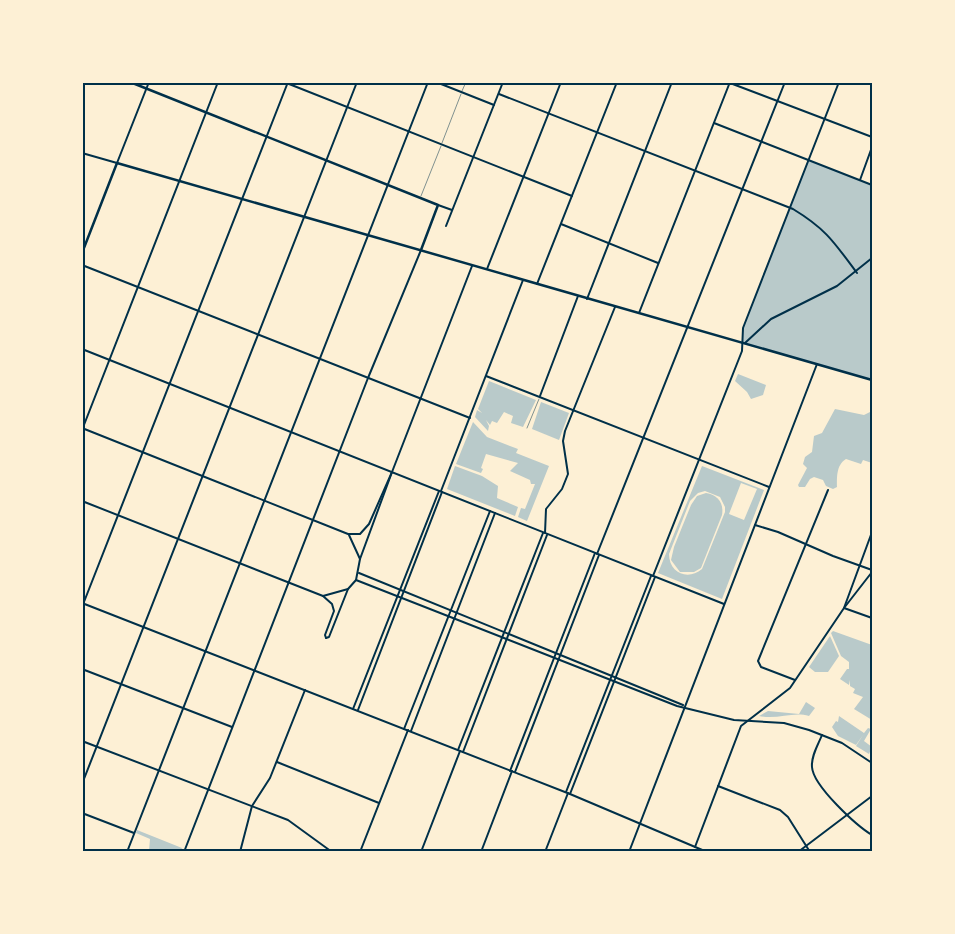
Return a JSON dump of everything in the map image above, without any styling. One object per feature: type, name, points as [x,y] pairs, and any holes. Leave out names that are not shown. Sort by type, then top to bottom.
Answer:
[{"type":"main road","points":[[130,82],[438,205],[421,250]]},
{"type":"main road","points":[[82,253],[117,163],[872,380]]},
{"type":"street","points":[[82,153],[117,163],[150,82]]},
{"type":"street","points":[[218,82],[83,429],[348,534],[360,534],[369,524],[392,472]]},
{"type":"street","points":[[82,784],[357,82]]},
{"type":"street","points":[[127,852],[238,563],[428,82]]},
{"type":"street","points":[[436,82],[494,106]]},
{"type":"street","points":[[446,226],[503,82]]},
{"type":"street","points":[[488,269],[561,82]]},
{"type":"street","points":[[537,284],[617,82]]},
{"type":"street","points":[[587,299],[672,82]]},
{"type":"street","points":[[639,313],[730,82],[872,137]]},
{"type":"street","points":[[481,852],[556,652],[597,554],[785,82]]},
{"type":"street","points":[[568,793],[610,679],[699,460],[743,344],[743,328],[839,82]]},
{"type":"street","points":[[572,196],[286,83],[83,605],[204,650],[568,793],[633,819],[639,825],[707,852]]},
{"type":"street","points":[[499,94],[790,208],[816,223],[829,236],[857,273]]},
{"type":"street","points":[[714,122],[872,185]]},
{"type":"street","points":[[860,180],[872,147]]},
{"type":"street","points":[[438,205],[452,210]]},
{"type":"street","points":[[561,224],[658,263]]},
{"type":"street","points":[[184,852],[368,378],[421,250]]},
{"type":"street","points":[[743,344],[750,340],[771,319],[832,290],[857,273],[872,258]]},
{"type":"street","points":[[82,265],[470,418]]},
{"type":"street","points":[[82,501],[323,596],[332,604],[334,611],[325,635],[326,638],[329,637],[348,589],[359,573],[360,560],[392,472],[472,266]]},
{"type":"street","points":[[358,710],[523,280]]},
{"type":"street","points":[[540,397],[578,296]]},
{"type":"street","points":[[460,751],[507,638],[545,533],[546,509],[562,489],[568,474],[563,438],[615,307]]},
{"type":"street","points":[[82,350],[724,604]]},
{"type":"street","points":[[629,852],[817,364]]},
{"type":"street","points":[[486,376],[769,487]]},
{"type":"street","points":[[796,680],[761,667],[759,658],[828,490]]},
{"type":"street","points":[[353,709],[441,492]]},
{"type":"street","points":[[404,729],[490,511]]},
{"type":"street","points":[[360,852],[457,613],[495,513]]},
{"type":"street","points":[[695,847],[741,726],[774,702],[796,680],[844,608],[872,571],[778,532],[755,525]]},
{"type":"street","points":[[844,608],[872,532]]},
{"type":"street","points":[[421,852],[504,632],[545,533]]},
{"type":"street","points":[[348,534],[360,560]]},
{"type":"street","points":[[512,771],[561,654],[597,554]]},
{"type":"street","points":[[359,573],[685,706],[712,716],[746,721],[784,723],[822,734],[854,750],[872,763]]},
{"type":"street","points":[[545,852],[616,677],[653,576]]},
{"type":"street","points":[[356,580],[402,596],[677,706],[685,706]]},
{"type":"street","points":[[323,596],[348,589]]},
{"type":"street","points":[[844,608],[872,618]]},
{"type":"street","points":[[82,669],[232,728]]},
{"type":"street","points":[[240,852],[252,806],[270,778],[305,690]]},
{"type":"street","points":[[822,734],[813,756],[812,771],[816,781],[872,836]]},
{"type":"street","points":[[82,741],[297,824],[332,852]]},
{"type":"street","points":[[277,762],[379,803]]},
{"type":"street","points":[[718,786],[780,810],[791,822],[810,852]]},
{"type":"street","points":[[798,852],[872,796]]},
{"type":"street","points":[[82,813],[134,833]]},
{"type":"lane","points":[[420,198],[466,82]]},
{"type":"lane","points":[[527,428],[540,397]]},
{"type":"shaded area","points":[[808,160],[872,185],[872,380],[743,344],[743,328]]},
{"type":"shaded area","points":[[738,374],[766,385],[763,395],[751,399],[747,392],[735,381]]},
{"type":"shaded area","points":[[489,381],[536,400],[523,427],[511,423],[513,416],[504,412],[497,423],[492,421],[490,425],[486,420],[489,426],[488,431],[475,417],[477,410],[482,413],[478,409]]},
{"type":"shaded area","points":[[541,402],[569,413],[559,440],[532,429]]},
{"type":"shaded area","points":[[835,409],[864,415],[872,411],[872,463],[863,460],[861,464],[846,459],[840,465],[837,487],[833,489],[826,486],[823,480],[814,477],[810,479],[805,487],[799,487],[798,485],[807,468],[803,464],[805,457],[812,452],[814,436],[822,433]]},
{"type":"shaded area","points":[[473,422],[487,437],[518,449],[516,453],[549,466],[527,521],[518,517],[521,508],[525,509],[535,484],[531,484],[530,480],[510,471],[518,463],[486,454],[481,473],[456,464]]},
{"type":"shaded area","points":[[455,466],[482,476],[498,486],[497,498],[518,507],[515,516],[447,489]]},
{"type":"shaded area","points":[[702,466],[764,490],[722,599],[658,573]],"holes":[[[741,483],[757,489],[744,520],[729,514]],[[705,491],[720,497],[725,507],[725,512],[702,569],[697,573],[685,575],[672,566],[669,554],[690,501],[698,493]]]},
{"type":"shaded area","points":[[706,493],[719,500],[722,507],[722,515],[701,568],[694,572],[680,572],[671,560],[674,547],[691,505],[697,496]]},
{"type":"shaded area","points":[[833,631],[872,645],[872,720],[854,709],[863,697],[853,693],[855,689],[850,686],[850,680],[849,685],[840,679],[849,669],[849,662],[841,656],[831,633]]},
{"type":"shaded area","points":[[830,636],[839,656],[828,672],[815,672],[809,667]]},
{"type":"shaded area","points":[[806,702],[815,708],[809,716],[797,714],[773,717],[759,716],[768,711],[799,714]]},
{"type":"shaded area","points":[[839,716],[864,733],[868,728],[871,729],[864,741],[872,747],[869,754],[856,746],[863,735],[856,745],[838,736],[832,727],[836,721],[838,722]]},
{"type":"shaded area","points":[[137,830],[182,848],[181,851],[149,851],[150,839],[136,833]]}]
